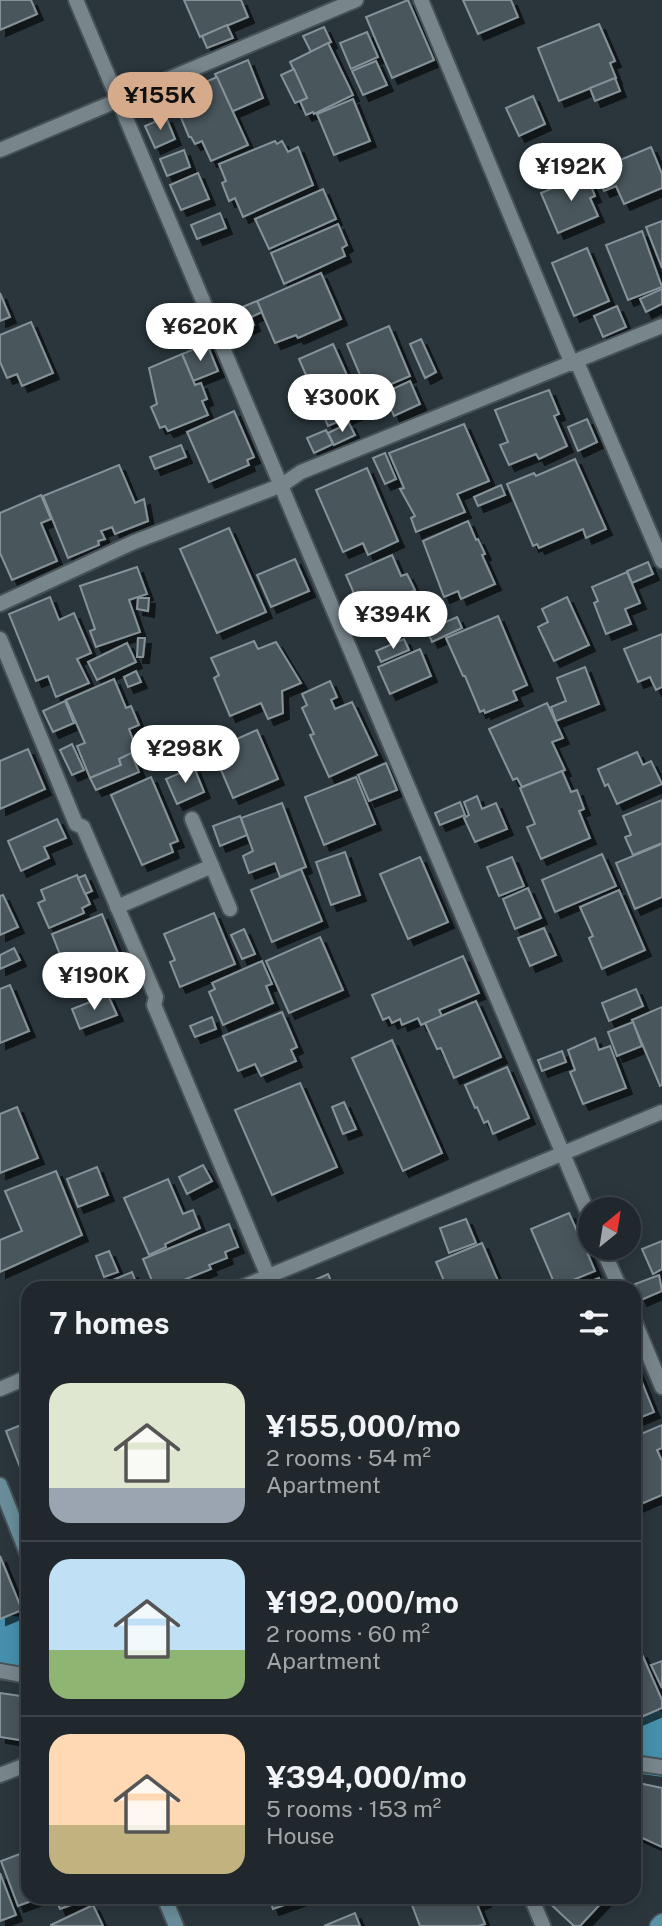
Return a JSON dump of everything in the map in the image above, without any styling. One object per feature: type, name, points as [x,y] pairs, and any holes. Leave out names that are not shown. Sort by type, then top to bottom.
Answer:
[{"type":"street","points":[[76,0],[581,1197]]},
{"type":"street","points":[[0,150],[356,0]]},
{"type":"street","points":[[421,0],[662,561]]},
{"type":"street","points":[[0,604],[134,542],[282,485],[301,472],[662,326]]},
{"type":"street","points":[[0,639],[76,824],[83,827],[156,997],[154,1005],[271,1281]]},
{"type":"street","points":[[192,819],[230,909]]},
{"type":"street","points":[[117,907],[212,866]]},
{"type":"street","points":[[273,1281],[662,1112]]},
{"type":"street","points":[[608,1260],[617,1281]]},
{"type":"street","points":[[641,1337],[662,1387]]},
{"type":"street","points":[[0,1389],[21,1380]]},
{"type":"street","points":[[0,1485],[21,1538]]},
{"type":"street","points":[[0,1671],[21,1675]]},
{"type":"street","points":[[641,1764],[662,1767]]},
{"type":"street","points":[[0,1775],[21,1767]]},
{"type":"street","points":[[167,1904],[176,1926]]},
{"type":"street","points":[[534,1904],[543,1926]]},
{"type":"building","points":[[0,0],[31,0],[37,14],[0,30]]},
{"type":"building","points":[[184,0],[241,0],[248,17],[200,37]]},
{"type":"building","points":[[408,0],[434,60],[392,78],[366,17]]},
{"type":"building","points":[[463,0],[511,0],[518,17],[478,34]]},
{"type":"building","points":[[599,24],[615,61],[610,63],[616,78],[559,101],[538,48]]},
{"type":"building","points":[[227,25],[233,38],[207,48],[202,36]]},
{"type":"building","points":[[324,27],[331,42],[311,52],[303,36]]},
{"type":"building","points":[[367,32],[378,57],[351,69],[340,43]]},
{"type":"building","points":[[328,43],[353,95],[314,114],[313,112],[306,115],[300,101],[307,98],[290,62]]},
{"type":"building","points":[[248,60],[263,98],[231,112],[215,74]]},
{"type":"building","points":[[376,61],[387,85],[363,95],[352,71]]},
{"type":"building","points":[[294,69],[307,98],[295,103],[281,75]]},
{"type":"building","points":[[217,77],[248,145],[211,161],[202,141],[195,144],[189,137],[172,96]]},
{"type":"building","points":[[615,78],[620,91],[595,101],[590,88]]},
{"type":"building","points":[[533,96],[545,124],[519,136],[506,108]]},
{"type":"building","points":[[353,99],[370,141],[334,155],[317,114]]},
{"type":"building","points":[[166,117],[175,139],[155,148],[145,126]]},
{"type":"building","points":[[275,141],[277,144],[282,141],[288,152],[298,147],[313,185],[243,217],[235,198],[229,201],[222,183],[226,181],[219,164]]},
{"type":"building","points":[[651,147],[662,174],[662,188],[624,204],[616,186],[604,191],[596,170]]},
{"type":"building","points":[[184,150],[190,167],[167,176],[160,159]]},
{"type":"building","points":[[198,173],[209,199],[181,210],[170,185]]},
{"type":"building","points":[[586,174],[595,196],[590,198],[598,216],[558,233],[541,193]]},
{"type":"building","points":[[323,189],[336,219],[269,249],[255,219]]},
{"type":"building","points":[[220,213],[226,228],[197,239],[191,225]]},
{"type":"building","points":[[662,221],[662,268],[646,227]]},
{"type":"building","points":[[338,224],[347,245],[342,248],[345,256],[284,284],[271,253]]},
{"type":"building","points":[[642,231],[662,287],[628,300],[606,245]]},
{"type":"building","points":[[587,248],[609,301],[574,316],[552,263]]},
{"type":"building","points":[[321,273],[341,319],[298,338],[296,335],[275,343],[257,301]]},
{"type":"building","points":[[662,289],[662,304],[646,312],[640,299]]},
{"type":"building","points":[[0,293],[10,317],[0,321]]},
{"type":"building","points":[[257,301],[262,312],[251,317],[254,325],[243,330],[235,310]]},
{"type":"building","points":[[617,306],[626,327],[603,337],[594,316]]},
{"type":"building","points":[[31,322],[53,373],[22,386],[17,374],[7,378],[0,362],[0,335]]},
{"type":"building","points":[[389,326],[410,376],[368,394],[347,344]]},
{"type":"building","points":[[421,339],[436,372],[425,378],[410,344]]},
{"type":"building","points":[[207,344],[218,371],[193,381],[182,354]]},
{"type":"building","points":[[333,344],[363,411],[328,426],[299,359]]},
{"type":"building","points":[[182,354],[195,385],[201,383],[207,399],[202,401],[208,415],[168,431],[165,426],[160,428],[151,407],[157,404],[149,368]]},
{"type":"building","points":[[410,381],[420,404],[394,416],[384,393]]},
{"type":"building","points":[[549,390],[559,414],[554,416],[567,446],[539,459],[536,454],[509,465],[500,445],[508,442],[495,410]]},
{"type":"building","points":[[234,411],[254,457],[247,460],[249,465],[209,482],[187,432]]},
{"type":"building","points":[[587,419],[597,442],[578,451],[568,427]]},
{"type":"building","points":[[349,423],[355,435],[334,445],[328,433]]},
{"type":"building","points":[[464,424],[489,481],[457,494],[465,512],[416,532],[411,518],[415,516],[400,489],[404,488],[389,453]]},
{"type":"building","points":[[326,430],[333,444],[314,453],[307,438]]},
{"type":"building","points":[[181,445],[186,457],[155,469],[150,457]]},
{"type":"building","points":[[385,453],[396,479],[385,484],[373,458]]},
{"type":"building","points":[[575,459],[606,529],[586,538],[583,529],[539,548],[537,544],[533,546],[507,484],[534,473],[536,476]]},
{"type":"building","points":[[119,465],[135,503],[144,499],[148,521],[115,534],[112,527],[101,531],[105,539],[98,541],[99,545],[68,558],[43,496]]},
{"type":"building","points":[[367,468],[398,541],[368,555],[363,543],[343,552],[316,490]]},
{"type":"building","points":[[501,485],[505,495],[478,506],[474,497]]},
{"type":"building","points":[[41,495],[51,519],[41,523],[57,561],[12,580],[0,553],[0,513]]},
{"type":"building","points":[[468,521],[485,554],[482,555],[495,584],[461,599],[458,591],[444,597],[423,541]]},
{"type":"building","points":[[229,528],[266,612],[217,633],[180,549]]},
{"type":"building","points":[[392,555],[401,576],[407,574],[415,590],[408,593],[414,606],[368,626],[346,575]]},
{"type":"building","points":[[295,559],[309,591],[271,607],[257,575]]},
{"type":"building","points":[[648,562],[653,574],[632,583],[627,571]]},
{"type":"building","points":[[137,567],[147,594],[129,600],[140,632],[96,647],[90,631],[95,629],[80,586]]},
{"type":"building","points":[[627,572],[640,603],[625,609],[631,624],[606,634],[594,603],[598,601],[592,587]]},
{"type":"building","points":[[50,597],[59,620],[74,613],[91,653],[77,659],[89,683],[56,697],[48,676],[36,681],[9,614]]},
{"type":"building","points":[[567,597],[589,645],[554,661],[538,627],[548,622],[542,609]]},
{"type":"building","points":[[138,598],[149,598],[148,611],[137,609]]},
{"type":"building","points":[[498,616],[527,685],[513,691],[517,700],[485,713],[484,710],[480,712],[446,638]]},
{"type":"building","points":[[457,617],[462,628],[432,642],[427,630]]},
{"type":"building","points":[[662,634],[662,687],[656,690],[650,677],[638,682],[624,649]]},
{"type":"building","points":[[138,638],[145,638],[143,657],[137,657]]},
{"type":"building","points":[[404,639],[409,650],[381,662],[376,651]]},
{"type":"building","points":[[254,641],[258,649],[276,642],[301,683],[282,691],[283,713],[268,719],[261,703],[230,716],[214,678],[219,675],[211,658]]},
{"type":"building","points":[[127,643],[136,662],[97,680],[88,662]]},
{"type":"building","points":[[420,649],[431,676],[390,694],[378,667]]},
{"type":"building","points":[[585,667],[599,704],[556,721],[551,707],[566,701],[557,678]]},
{"type":"building","points":[[136,671],[141,682],[128,687],[124,677]]},
{"type":"building","points":[[114,679],[126,708],[131,706],[139,725],[129,729],[137,751],[119,759],[121,765],[90,778],[77,746],[85,743],[66,700]]},
{"type":"building","points":[[330,681],[337,697],[331,700],[335,709],[352,702],[377,755],[329,777],[310,735],[314,734],[302,708],[307,705],[302,694]]},
{"type":"building","points":[[65,701],[74,723],[53,732],[43,711]]},
{"type":"building","points":[[547,703],[563,738],[552,742],[565,770],[522,787],[517,778],[513,780],[489,729]]},
{"type":"building","points":[[257,730],[278,779],[233,798],[221,770],[227,767],[219,747]]},
{"type":"building","points":[[72,744],[84,770],[72,775],[60,750]]},
{"type":"building","points":[[28,749],[45,789],[0,809],[0,761]]},
{"type":"building","points":[[637,752],[643,765],[651,761],[662,784],[617,804],[598,769]]},
{"type":"building","points":[[131,753],[139,772],[96,790],[90,778],[121,765],[119,759]]},
{"type":"building","points":[[386,763],[397,790],[369,801],[358,775]]},
{"type":"building","points":[[194,767],[204,792],[177,804],[166,779]]},
{"type":"building","points":[[562,771],[571,792],[577,790],[584,809],[579,811],[590,838],[541,859],[527,827],[535,824],[520,788]]},
{"type":"building","points":[[151,777],[178,841],[170,844],[173,852],[142,865],[111,795]]},
{"type":"building","points":[[356,777],[375,824],[324,845],[305,797]]},
{"type":"building","points":[[477,796],[482,809],[496,803],[507,829],[475,842],[464,818],[469,815],[464,802]]},
{"type":"building","points":[[662,800],[662,843],[633,855],[625,837],[631,835],[623,816]]},
{"type":"building","points":[[460,802],[465,815],[440,825],[435,813]]},
{"type":"building","points":[[282,803],[306,867],[280,877],[275,863],[249,873],[243,856],[253,851],[241,818]]},
{"type":"building","points":[[240,816],[247,835],[220,846],[213,826]]},
{"type":"building","points":[[57,819],[66,838],[44,847],[49,858],[21,871],[8,841]]},
{"type":"building","points":[[662,844],[662,897],[635,909],[616,863]]},
{"type":"building","points":[[345,852],[360,895],[331,905],[316,862]]},
{"type":"building","points":[[602,854],[616,886],[555,912],[542,880]]},
{"type":"building","points":[[420,857],[448,922],[408,939],[380,874]]},
{"type":"building","points":[[512,857],[524,886],[499,896],[487,867]]},
{"type":"building","points":[[301,869],[322,921],[272,942],[251,890]]},
{"type":"building","points":[[77,875],[90,904],[82,908],[84,913],[49,928],[38,903],[45,900],[41,890]]},
{"type":"building","points":[[85,875],[92,891],[85,894],[78,878]]},
{"type":"building","points":[[528,888],[541,918],[515,929],[503,899]]},
{"type":"building","points":[[619,890],[645,950],[602,969],[589,938],[593,936],[580,907]]},
{"type":"building","points":[[3,895],[18,927],[0,935],[0,896]]},
{"type":"building","points":[[214,913],[235,964],[180,987],[170,962],[175,960],[164,934]]},
{"type":"building","points":[[102,914],[124,968],[73,988],[52,934]]},
{"type":"building","points":[[544,928],[556,955],[530,966],[518,938]]},
{"type":"building","points":[[244,929],[255,954],[242,959],[231,935]]},
{"type":"building","points":[[320,937],[343,990],[289,1013],[266,961]]},
{"type":"building","points":[[14,948],[20,960],[0,969],[0,955]]},
{"type":"building","points":[[463,956],[479,993],[439,1010],[442,1016],[421,1025],[418,1018],[402,1025],[400,1019],[392,1023],[389,1017],[383,1020],[372,995]]},
{"type":"building","points":[[262,961],[272,984],[266,986],[273,1003],[223,1025],[209,992],[215,989],[212,983]]},
{"type":"building","points":[[10,985],[29,1031],[0,1043],[0,989]]},
{"type":"building","points":[[636,989],[643,1006],[609,1021],[602,1003]]},
{"type":"building","points":[[108,995],[117,1015],[80,1029],[72,1009]]},
{"type":"building","points":[[476,1001],[501,1057],[454,1078],[441,1048],[437,1049],[425,1023]]},
{"type":"building","points":[[662,1007],[662,1085],[660,1086],[632,1020]]},
{"type":"building","points":[[282,1012],[297,1047],[291,1050],[296,1061],[261,1076],[255,1064],[238,1071],[223,1036]]},
{"type":"building","points":[[212,1017],[216,1029],[195,1037],[190,1026]]},
{"type":"building","points":[[633,1022],[642,1046],[617,1056],[608,1032]]},
{"type":"building","points":[[595,1038],[599,1050],[610,1046],[626,1088],[583,1104],[570,1072],[575,1070],[568,1050]]},
{"type":"building","points":[[392,1040],[442,1153],[403,1171],[352,1058]]},
{"type":"building","points":[[562,1051],[566,1062],[542,1071],[538,1060]]},
{"type":"building","points":[[507,1067],[529,1118],[493,1134],[488,1121],[484,1123],[477,1107],[475,1108],[465,1085]]},
{"type":"building","points":[[300,1083],[337,1167],[272,1195],[235,1110]]},
{"type":"building","points":[[344,1102],[356,1129],[343,1134],[332,1107]]},
{"type":"building","points":[[17,1107],[38,1158],[0,1173],[0,1114]]},
{"type":"building","points":[[203,1165],[212,1181],[187,1194],[179,1177]]},
{"type":"building","points":[[97,1167],[108,1195],[78,1207],[67,1179]]},
{"type":"building","points":[[56,1171],[82,1235],[0,1272],[0,1240],[22,1231],[5,1191]]},
{"type":"building","points":[[168,1179],[183,1214],[193,1210],[200,1228],[165,1244],[166,1247],[149,1255],[124,1198]]},
{"type":"building","points":[[569,1213],[578,1230],[578,1260],[590,1260],[595,1271],[571,1281],[553,1281],[531,1229]]},
{"type":"building","points":[[466,1219],[476,1243],[449,1253],[440,1228]]},
{"type":"building","points":[[229,1224],[238,1247],[225,1252],[227,1258],[209,1265],[211,1269],[181,1281],[152,1281],[143,1259]]},
{"type":"building","points":[[662,1241],[662,1269],[653,1274],[642,1249]]},
{"type":"building","points":[[482,1243],[498,1281],[444,1281],[436,1262]]},
{"type":"building","points":[[109,1251],[118,1272],[104,1277],[96,1256]]},
{"type":"building","points":[[132,1272],[135,1281],[110,1281]]},
{"type":"building","points":[[328,1274],[331,1281],[312,1281]]},
{"type":"building","points":[[659,1275],[662,1291],[641,1300],[641,1282]]},
{"type":"building","points":[[641,1380],[654,1412],[641,1417]]},
{"type":"building","points":[[21,1425],[21,1470],[6,1431]]},
{"type":"building","points":[[662,1425],[662,1448],[657,1450],[662,1461],[662,1495],[641,1504],[641,1434]]},
{"type":"building","points":[[0,1556],[21,1610],[0,1619]]},
{"type":"building","points":[[641,1652],[662,1700],[662,1708],[641,1717]]},
{"type":"building","points":[[662,1661],[662,1688],[651,1665]]},
{"type":"building","points":[[0,1693],[21,1696],[20,1740],[0,1737]]},
{"type":"building","points":[[641,1784],[662,1788],[662,1847],[641,1837]]},
{"type":"building","points":[[21,1854],[21,1904],[23,1904],[18,1906],[1,1861]]},
{"type":"building","points":[[0,1873],[16,1915],[0,1921]]},
{"type":"building","points":[[58,1904],[74,1904],[60,1909]]},
{"type":"building","points":[[271,1904],[287,1904],[273,1909]]},
{"type":"building","points":[[412,1904],[477,1904],[485,1924],[478,1926],[420,1926]]},
{"type":"building","points":[[550,1904],[600,1904],[580,1926],[574,1926]]},
{"type":"building","points":[[93,1905],[103,1926],[51,1926],[51,1925]]},
{"type":"building","points":[[355,1913],[360,1926],[324,1926]]},
{"type":"waterway","points":[[0,1647],[21,1650]]},
{"type":"waterway","points":[[641,1741],[662,1744]]}]
